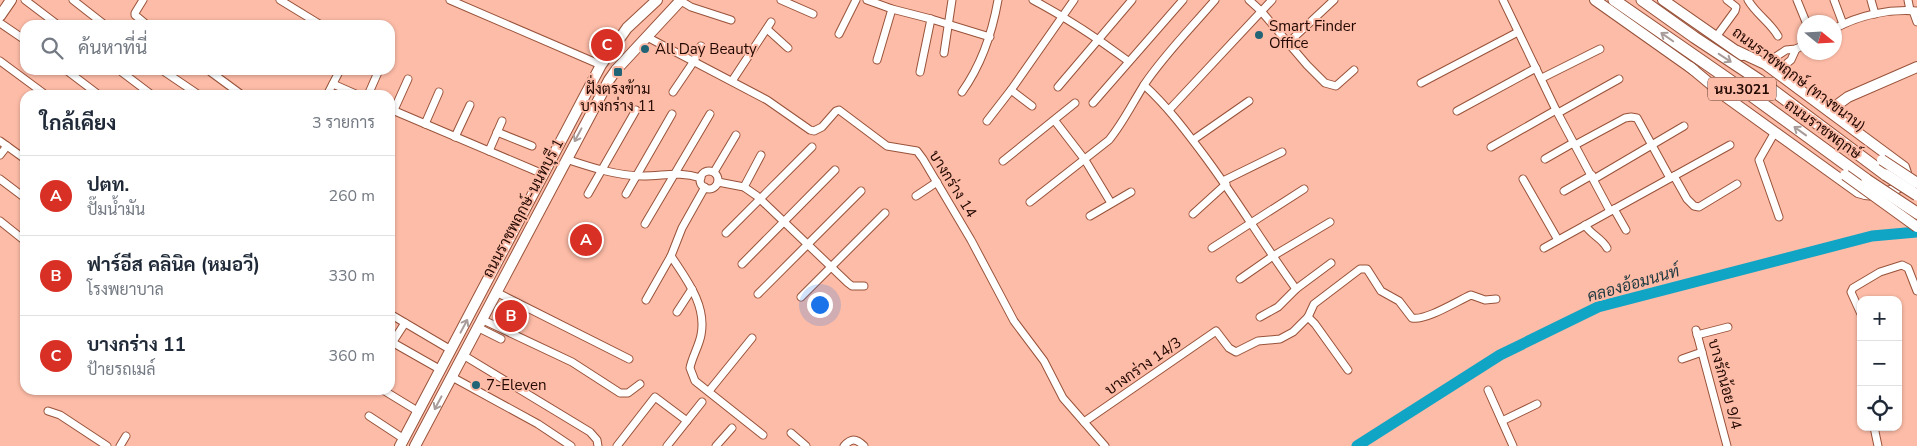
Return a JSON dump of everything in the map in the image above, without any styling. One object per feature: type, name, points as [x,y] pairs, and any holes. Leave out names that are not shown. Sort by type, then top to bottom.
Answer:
[{"type":"main road","points":[[0,16],[11,0]]},
{"type":"main road","points":[[627,28],[651,0]]},
{"type":"main road","name":"ถนนราชพฤกษ์-นนทบุรี 1","points":[[402,442],[601,65],[627,28],[657,0]]},
{"type":"main road","name":"ถนนราชพฤกษ์-นนทบุรี 1","points":[[414,446],[608,80],[681,0]]},
{"type":"main road","name":"นบ.3021","points":[[1594,0],[1732,94],[1917,226]]},
{"type":"main road","points":[[1606,0],[1634,14]]},
{"type":"main road","name":"ถนนราชพฤกษ์","points":[[1614,0],[1741,88],[1867,180],[1917,213]]},
{"type":"main road","name":"ถนนราชพฤกษ์","points":[[1642,0],[1759,80],[1886,175],[1917,195]]},
{"type":"main road","name":"ถนนราชพฤกษ์ (ทางขนาน)","points":[[1663,0],[1737,51],[1882,160],[1917,183]]},
{"type":"main road","points":[[1690,67],[1726,97],[1858,192],[1866,195],[1878,194],[1893,190],[1905,183],[1906,173],[1904,167],[1765,64],[1737,51]]},
{"type":"main road","points":[[1829,112],[1848,97],[1917,67]]},
{"type":"street","points":[[25,0],[51,20]]},
{"type":"street","points":[[73,0],[99,20]]},
{"type":"street","points":[[141,20],[135,13],[143,0]]},
{"type":"street","points":[[280,0],[313,20]]},
{"type":"street","points":[[450,0],[601,65]]},
{"type":"street","points":[[681,0],[691,7],[731,20]]},
{"type":"street","points":[[780,0],[813,14]]},
{"type":"street","points":[[839,34],[856,0]]},
{"type":"street","points":[[867,0],[990,37]]},
{"type":"street","points":[[920,72],[952,0]]},
{"type":"street","points":[[962,92],[976,70],[990,37],[998,0]]},
{"type":"street","points":[[1033,0],[1062,15],[1098,38],[1128,61]]},
{"type":"street","points":[[987,121],[1074,0]]},
{"type":"street","points":[[1058,87],[1132,0]]},
{"type":"street","points":[[1093,103],[1128,61],[1184,0]]},
{"type":"street","points":[[1030,202],[1109,140],[1119,129],[1144,85],[1168,53],[1215,0]]},
{"type":"street","points":[[1249,0],[1261,11],[1324,83],[1336,86],[1354,70]]},
{"type":"street","points":[[1169,110],[1272,0]]},
{"type":"street","points":[[1288,43],[1334,0]]},
{"type":"street","points":[[1502,0],[1574,144],[1612,210],[1626,230]]},
{"type":"street","points":[[1716,36],[1736,8],[1727,0]]},
{"type":"street","points":[[1748,0],[1755,12],[1773,27],[1778,36]]},
{"type":"street","points":[[1797,0],[1803,15]]},
{"type":"street","points":[[1834,0],[1839,15]]},
{"type":"street","points":[[1871,0],[1875,14]]},
{"type":"street","points":[[1908,0],[1917,22]]},
{"type":"street","points":[[877,60],[892,9]]},
{"type":"street","points":[[1842,24],[1888,11],[1913,11]]},
{"type":"street","points":[[941,22],[944,53]]},
{"type":"street","points":[[0,23],[20,37]]},
{"type":"street","points":[[732,81],[769,25],[788,48]]},
{"type":"street","points":[[1421,83],[1518,32]]},
{"type":"street","name":"บางกร่าง 14","points":[[647,37],[767,100],[814,131],[822,126],[836,110],[842,111],[887,146],[917,151],[924,159],[972,240],[996,290],[1014,321],[1044,361],[1064,398],[1105,446]]},
{"type":"street","points":[[673,92],[702,46]]},
{"type":"street","points":[[1542,78],[1600,49]]},
{"type":"street","points":[[1765,64],[1786,50],[1796,49]]},
{"type":"street","points":[[1776,72],[1791,60],[1796,49]]},
{"type":"street","points":[[0,61],[39,90]]},
{"type":"street","points":[[1457,111],[1536,68]]},
{"type":"street","points":[[73,75],[92,90]]},
{"type":"street","points":[[126,75],[145,90]]},
{"type":"street","points":[[169,75],[192,90]]},
{"type":"street","points":[[215,75],[235,90]]},
{"type":"street","points":[[330,90],[338,75]]},
{"type":"street","points":[[370,90],[377,75]]},
{"type":"street","points":[[395,104],[408,79]]},
{"type":"street","points":[[1491,147],[1619,79]]},
{"type":"street","points":[[334,84],[347,90]]},
{"type":"street","points":[[1144,85],[1169,110],[1193,140],[1296,289]]},
{"type":"street","points":[[1011,90],[1032,106]]},
{"type":"street","points":[[425,124],[439,92]]},
{"type":"street","points":[[1193,140],[1249,101]]},
{"type":"street","points":[[1003,161],[1075,104]]},
{"type":"street","points":[[455,136],[470,105]]},
{"type":"street","points":[[588,194],[636,110]]},
{"type":"street","points":[[395,111],[543,174]]},
{"type":"street","points":[[626,194],[672,114]]},
{"type":"street","points":[[645,224],[710,114]]},
{"type":"street","points":[[1544,159],[1631,117],[1637,118],[1672,177],[1687,200],[1694,206],[1699,207],[1737,184]]},
{"type":"street","points":[[488,151],[502,121]]},
{"type":"street","points":[[1055,121],[1085,160],[1111,202]]},
{"type":"street","points":[[1564,191],[1684,126]]},
{"type":"street","points":[[497,132],[532,146]]},
{"type":"street","points":[[1775,132],[1759,160],[1779,217]]},
{"type":"street","points":[[714,172],[736,135]]},
{"type":"street","points":[[0,141],[20,155]]},
{"type":"street","points":[[1544,248],[1730,145]]},
{"type":"street","points":[[0,155],[7,146]]},
{"type":"street","points":[[726,233],[812,147]]},
{"type":"street","points":[[1192,214],[1224,183],[1282,152]]},
{"type":"street","points":[[744,187],[761,155]]},
{"type":"street","points":[[566,159],[602,170],[636,176],[675,173],[701,178]]},
{"type":"street","points":[[742,264],[835,170]]},
{"type":"street","points":[[714,172],[705,172],[701,178],[702,185],[711,188],[718,182]]},
{"type":"street","points":[[714,172],[718,182]]},
{"type":"street","points":[[0,179],[20,194]]},
{"type":"street","points":[[1523,179],[1558,240]]},
{"type":"street","points":[[718,182],[744,187],[761,199],[852,286],[864,286]]},
{"type":"street","points":[[916,196],[937,182]]},
{"type":"street","points":[[646,300],[671,256],[682,228],[705,187]]},
{"type":"street","points":[[1212,248],[1304,188]]},
{"type":"street","points":[[758,294],[862,191]]},
{"type":"street","points":[[1090,216],[1131,192]]},
{"type":"street","points":[[801,297],[885,213]]},
{"type":"street","points":[[0,221],[20,237]]},
{"type":"street","points":[[1240,279],[1273,256],[1330,222]]},
{"type":"street","points":[[1585,225],[1592,235],[1602,240],[1607,248]]},
{"type":"street","points":[[671,256],[692,289],[702,319],[700,340],[690,368],[695,381],[762,435]]},
{"type":"street","points":[[1260,317],[1285,302],[1296,289],[1331,263]]},
{"type":"street","points":[[1857,305],[1851,292],[1853,288],[1880,272],[1902,265],[1908,268],[1917,291]]},
{"type":"street","points":[[1348,370],[1316,324],[1308,317],[1311,307],[1316,302],[1356,272],[1367,269],[1381,291],[1399,301],[1412,318],[1416,319],[1471,295],[1485,300],[1496,299]]},
{"type":"street","points":[[677,312],[692,289]]},
{"type":"street","points":[[496,292],[629,359]]},
{"type":"street","points":[[395,317],[451,350]]},
{"type":"street","name":"บางกร่าง 14/3","points":[[1084,422],[1216,331],[1229,348],[1236,352],[1258,341],[1280,339],[1293,332],[1308,317]]},
{"type":"street","points":[[395,337],[405,323]]},
{"type":"street","points":[[479,323],[500,339]]},
{"type":"street","points":[[479,323],[572,362],[620,392],[628,393],[640,384]]},
{"type":"street","name":"บางรักน้อย 9/4","points":[[1727,446],[1697,332],[1728,327]]},
{"type":"street","points":[[709,391],[752,338]]},
{"type":"street","points":[[395,344],[440,370]]},
{"type":"street","points":[[1682,359],[1702,352]]},
{"type":"street","points":[[463,355],[590,432],[597,440],[598,446]]},
{"type":"street","points":[[452,377],[538,424],[571,446]]},
{"type":"street","points":[[1488,390],[1513,446]]},
{"type":"street","points":[[391,395],[419,412]]},
{"type":"street","points":[[617,446],[655,397],[687,420]]},
{"type":"street","points":[[667,446],[702,402]]},
{"type":"street","points":[[1502,421],[1537,404]]},
{"type":"street","points":[[48,411],[60,414],[107,446]]},
{"type":"street","points":[[369,416],[402,442]]},
{"type":"street","points":[[716,446],[732,428]]},
{"type":"street","points":[[1875,431],[1878,446]]},
{"type":"street","points":[[791,432],[806,446]]},
{"type":"street","points":[[120,446],[126,436]]},
{"type":"street","points":[[844,446],[855,439],[864,446]]},
{"type":"waterway","name":"คลองอ้อมนนท์","points":[[1357,446],[1500,355],[1598,307],[1872,236],[1917,232]]},
{"type":"place","name":"Smart Finder Office","points":[[1259,35]]},
{"type":"place","name":"บางกร่าง 11","points":[[607,45]]},
{"type":"place","name":"All Day Beauty","points":[[645,49]]},
{"type":"place","name":"ฝั่งตรงข้าม บางกร่าง 11","points":[[618,72]]},
{"type":"place","name":"ปตท.","points":[[586,240]]},
{"type":"place","name":"ฟาร์อีส คลินิค (หมอวี)","points":[[511,316]]},
{"type":"place","name":"7-Eleven","points":[[476,385]]}]
